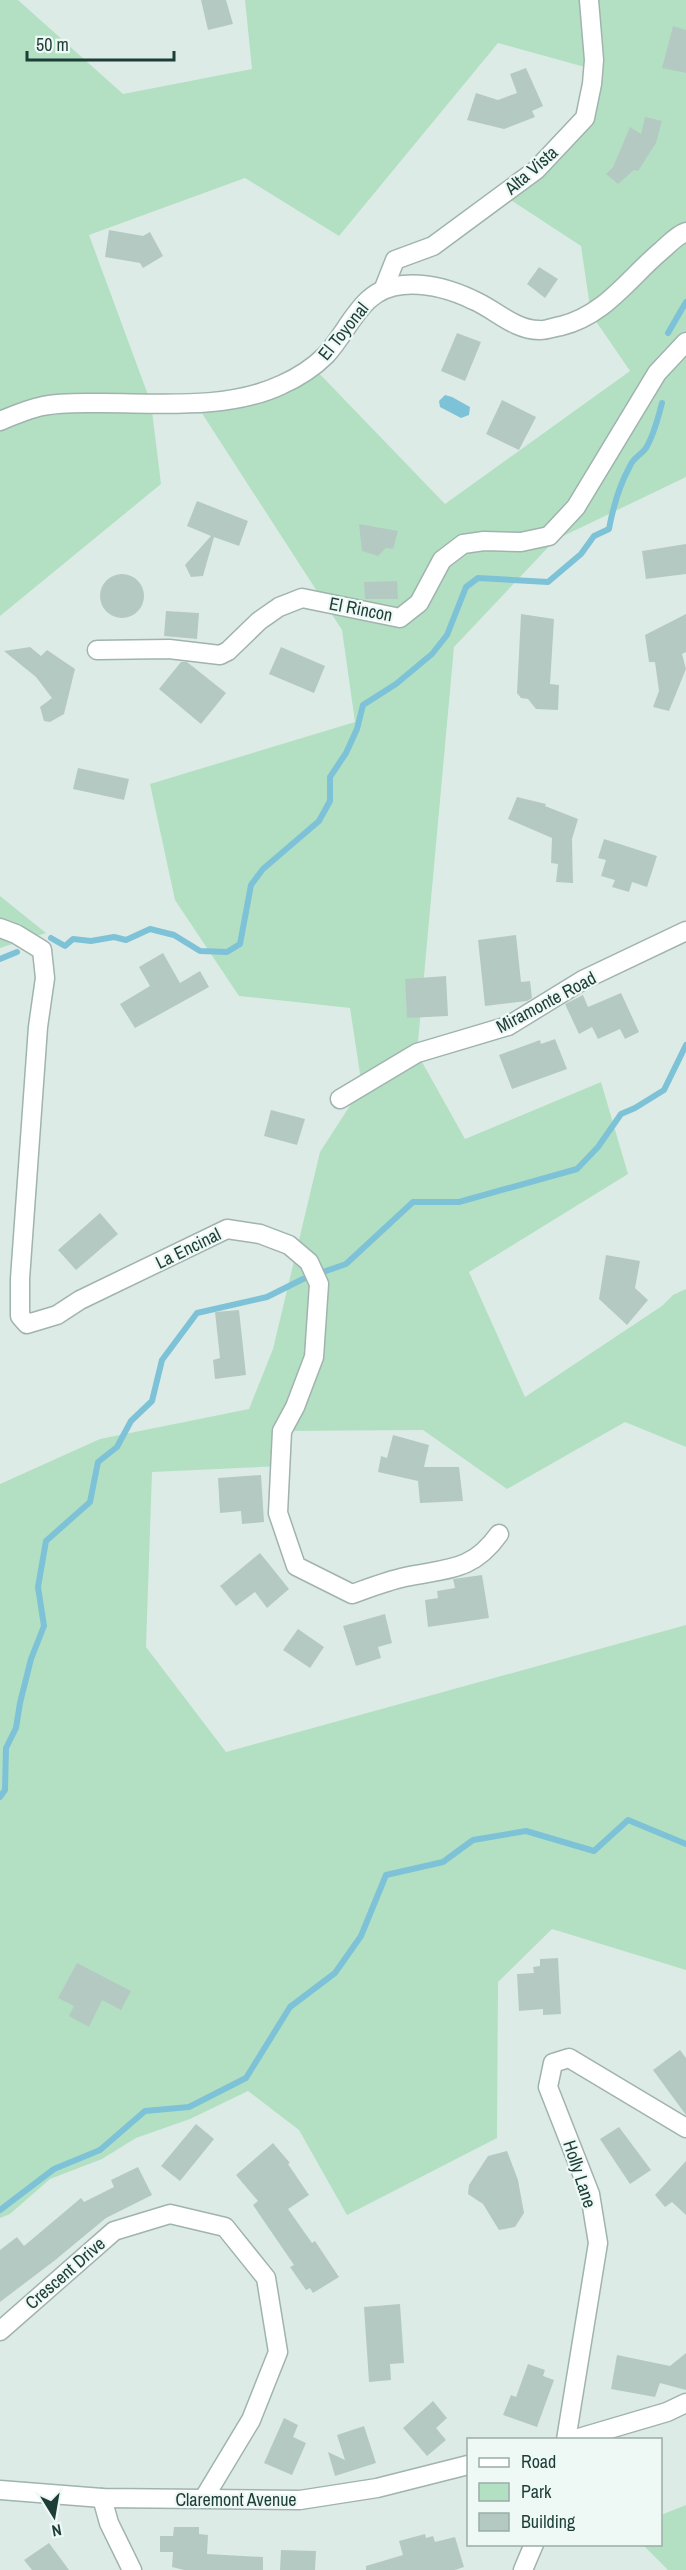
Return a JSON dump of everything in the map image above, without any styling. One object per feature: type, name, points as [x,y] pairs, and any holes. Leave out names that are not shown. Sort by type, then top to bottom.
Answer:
[{"type":"street","name":"Alta Vista","points":[[384,288],[395,260],[433,246],[536,170],[585,118],[594,60],[589,0]]},
{"type":"street","name":"El Toyonal","points":[[0,421],[44,405],[196,404],[237,398],[279,386],[313,367],[328,353],[366,300],[384,288],[415,284],[437,288],[474,300],[510,322],[538,330],[563,325],[598,309],[614,298],[650,261],[686,232]]},
{"type":"street","name":"El Rincon","points":[[97,650],[169,649],[220,655],[228,651],[259,621],[279,606],[302,598],[400,618],[419,603],[442,560],[463,544],[484,541],[521,542],[549,536],[576,507],[657,373],[686,342]]},
{"type":"street","name":"La Encinal","points":[[0,928],[16,934],[42,950],[45,978],[38,1027],[20,1279],[20,1316],[27,1324],[57,1315],[80,1300],[227,1229],[260,1234],[290,1245],[309,1262],[319,1284],[314,1358],[295,1407],[282,1431],[278,1513],[296,1566],[352,1594],[404,1577],[458,1568],[488,1550],[500,1534]]},
{"type":"street","name":"Miramonte Road","points":[[340,1100],[417,1053],[508,1026],[583,980],[686,931]]},
{"type":"street","name":"Holly Lane","points":[[566,2438],[598,2243],[590,2194],[548,2087],[553,2062],[568,2058],[686,2128]]},
{"type":"street","name":"Crescent Drive","points":[[0,2331],[114,2231],[170,2214],[225,2227],[266,2278],[278,2352],[251,2420],[204,2498]]},
{"type":"street","points":[[576,2438],[667,2412],[686,2403]]},
{"type":"street","name":"Claremont Avenue","points":[[0,2490],[102,2498],[300,2500],[377,2488],[467,2465]]},
{"type":"street","points":[[102,2498],[109,2523],[132,2570]]},
{"type":"street","points":[[523,2570],[533,2546]]},
{"type":"green space","points":[[0,0],[18,0],[123,94],[252,69],[245,0],[686,0],[686,477],[555,540],[454,647],[417,1053],[465,1139],[601,1082],[628,1174],[469,1272],[525,1397],[662,1306],[673,1295],[686,1289],[686,1447],[625,1422],[507,1489],[423,1430],[283,1431],[281,1466],[152,1472],[146,1647],[226,1752],[686,1625],[686,1970],[552,1929],[498,1982],[497,2138],[347,2215],[299,2130],[248,2091],[190,2119],[136,2138],[102,2159],[50,2179],[10,2214],[0,2218],[0,1484],[100,1439],[249,1409],[273,1349],[320,1152],[362,1087],[350,1008],[239,996],[175,900],[150,784],[355,722],[342,630],[196,404],[313,367],[445,504],[630,371],[591,314],[581,246],[503,195],[585,118],[592,69],[498,43],[339,236],[245,178],[89,235],[151,403],[161,484],[0,616]]},
{"type":"green space","points":[[0,896],[46,933],[0,948]]},
{"type":"green space","points":[[686,2505],[686,2570],[668,2570],[644,2546],[662,2546],[662,2515]]},
{"type":"water","points":[[445,395],[470,407],[469,415],[461,418],[440,407],[439,401]]},
{"type":"building","points":[[201,0],[226,0],[233,24],[208,30]]},
{"type":"building","points":[[673,26],[686,30],[686,73],[662,68]]},
{"type":"building","points":[[526,68],[543,106],[532,111],[535,117],[504,129],[467,120],[476,93],[498,100],[517,93],[510,74]]},
{"type":"building","points":[[645,117],[662,121],[656,143],[638,171],[634,170],[618,184],[606,174],[613,167],[630,127],[641,134]]},
{"type":"building","points":[[109,230],[143,236],[150,232],[163,256],[143,268],[140,263],[105,257]]},
{"type":"building","points":[[539,267],[558,279],[545,298],[527,284]]},
{"type":"building","points":[[457,333],[481,342],[465,381],[441,371]]},
{"type":"building","points":[[502,400],[536,417],[519,450],[486,434]]},
{"type":"building","points":[[197,501],[248,521],[239,546],[214,537],[203,576],[191,577],[185,565],[211,536],[187,526]]},
{"type":"building","points":[[359,524],[398,531],[393,549],[386,548],[378,556],[362,551]]},
{"type":"building","points":[[686,544],[686,574],[646,579],[642,551]]},
{"type":"building","points":[[122,574],[137,581],[144,596],[137,611],[122,618],[107,611],[100,596],[107,581]]},
{"type":"building","points":[[397,581],[398,599],[365,599],[364,582]]},
{"type":"building","points":[[166,611],[199,613],[197,639],[164,636]]},
{"type":"building","points":[[521,614],[554,619],[550,684],[559,685],[558,710],[536,709],[528,699],[521,698],[517,693]]},
{"type":"building","points":[[686,614],[686,652],[682,654],[686,669],[669,711],[653,707],[659,691],[655,662],[649,662],[645,635]]},
{"type":"building","points":[[30,647],[41,656],[47,650],[75,669],[64,714],[50,722],[44,721],[40,707],[52,698],[36,677],[4,651]]},
{"type":"building","points":[[281,647],[325,666],[314,693],[269,674]]},
{"type":"building","points":[[181,662],[187,662],[226,693],[201,724],[159,689]]},
{"type":"building","points":[[78,768],[129,779],[124,800],[73,789]]},
{"type":"building","points":[[517,797],[546,804],[545,806],[578,819],[572,839],[573,883],[556,882],[558,864],[551,863],[552,838],[508,819]]},
{"type":"building","points":[[604,839],[657,856],[647,887],[632,882],[629,892],[612,887],[615,880],[601,876],[606,860],[598,858]]},
{"type":"building","points":[[516,935],[521,982],[530,981],[532,998],[527,1001],[485,1006],[478,940]]},
{"type":"building","points":[[163,953],[180,983],[200,971],[209,987],[135,1028],[120,1004],[150,986],[139,967]]},
{"type":"building","points":[[446,976],[448,1016],[407,1018],[405,979]]},
{"type":"building","points":[[621,993],[639,1032],[625,1039],[620,1029],[598,1039],[592,1027],[579,1034],[565,1004],[583,995],[588,1007]]},
{"type":"building","points":[[555,1039],[567,1069],[512,1089],[499,1055],[540,1040],[541,1044]]},
{"type":"building","points":[[271,1110],[305,1119],[297,1145],[264,1136]]},
{"type":"building","points":[[100,1213],[118,1234],[76,1270],[58,1250]]},
{"type":"building","points":[[606,1255],[640,1261],[635,1288],[648,1300],[627,1325],[599,1299]]},
{"type":"building","points":[[239,1310],[246,1375],[215,1379],[213,1360],[220,1358],[215,1312]]},
{"type":"building","points":[[393,1435],[429,1445],[424,1467],[459,1467],[463,1501],[420,1503],[418,1481],[378,1472],[381,1456],[387,1458]]},
{"type":"building","points":[[261,1475],[264,1522],[242,1524],[241,1511],[220,1513],[218,1478]]},
{"type":"building","points":[[260,1553],[289,1589],[267,1608],[255,1592],[236,1606],[220,1586]]},
{"type":"building","points":[[482,1575],[489,1618],[428,1627],[425,1600],[438,1598],[437,1591],[455,1588],[453,1579]]},
{"type":"building","points":[[385,1614],[392,1643],[378,1647],[381,1658],[356,1666],[343,1626]]},
{"type":"building","points":[[298,1629],[324,1647],[310,1668],[283,1650]]},
{"type":"building","points":[[558,1958],[561,2014],[543,2015],[543,2009],[519,2011],[517,1974],[534,1973],[533,1967],[540,1966],[540,1959]]},
{"type":"building","points":[[77,1963],[131,1991],[121,2010],[102,2000],[89,2027],[69,2016],[74,2006],[58,1998]]},
{"type":"building","points":[[680,2050],[686,2058],[686,2115],[653,2070]]},
{"type":"building","points":[[196,2124],[214,2139],[180,2181],[161,2166]]},
{"type":"building","points":[[619,2127],[651,2170],[630,2184],[600,2139]]},
{"type":"building","points":[[273,2143],[290,2163],[288,2164],[309,2195],[288,2209],[312,2243],[315,2241],[339,2277],[313,2293],[310,2288],[306,2290],[290,2267],[294,2265],[253,2205],[258,2201],[236,2175]]},
{"type":"building","points":[[507,2151],[518,2180],[524,2213],[515,2227],[499,2230],[483,2204],[468,2194],[469,2185],[488,2156]]},
{"type":"building","points":[[686,2161],[686,2215],[672,2202],[665,2207],[655,2195]]},
{"type":"building","points":[[138,2167],[152,2195],[106,2218],[0,2302],[0,2250],[17,2237],[24,2246],[81,2198],[84,2202],[114,2187],[111,2180]]},
{"type":"building","points":[[400,2304],[404,2363],[390,2364],[391,2380],[369,2382],[364,2307]]},
{"type":"building","points":[[686,2353],[686,2390],[660,2383],[655,2397],[611,2389],[617,2355],[670,2366]]},
{"type":"building","points":[[528,2364],[545,2370],[543,2376],[554,2380],[537,2427],[503,2415],[511,2395],[516,2397]]},
{"type":"building","points":[[433,2401],[447,2418],[436,2428],[446,2440],[427,2456],[403,2428]]},
{"type":"building","points":[[284,2418],[298,2425],[293,2437],[306,2443],[292,2475],[264,2463]]},
{"type":"building","points":[[364,2426],[376,2463],[335,2476],[328,2452],[345,2460],[337,2435]]},
{"type":"building","points":[[174,2527],[199,2527],[199,2534],[208,2535],[207,2554],[263,2557],[263,2570],[184,2570],[172,2567],[173,2552],[160,2552],[160,2536],[173,2536]]},
{"type":"building","points":[[425,2534],[426,2538],[433,2536],[435,2542],[455,2537],[464,2567],[455,2570],[366,2570],[366,2566],[403,2555],[399,2541]]},
{"type":"building","points":[[49,2543],[69,2570],[32,2570],[24,2560]]},
{"type":"building","points":[[281,2550],[316,2551],[315,2570],[280,2570]]},
{"type":"waterway","points":[[668,333],[686,302]]},
{"type":"waterway","points":[[51,938],[65,946],[73,939],[91,941],[114,937],[126,940],[150,929],[174,935],[200,951],[227,952],[240,944],[251,885],[263,869],[319,821],[330,801],[330,777],[346,753],[357,729],[363,705],[396,684],[432,654],[447,635],[466,587],[478,578],[548,582],[581,554],[594,536],[609,529],[623,481],[631,463],[649,443],[662,403]]},
{"type":"waterway","points":[[0,959],[17,952]]},
{"type":"waterway","points":[[0,1797],[5,1790],[6,1748],[16,1728],[31,1659],[44,1626],[38,1587],[46,1541],[90,1502],[98,1462],[117,1447],[131,1421],[152,1401],[162,1360],[197,1313],[267,1297],[303,1279],[346,1264],[413,1202],[459,1202],[577,1169],[598,1147],[621,1114],[664,1090],[686,1045]]},
{"type":"waterway","points":[[0,2210],[54,2169],[100,2150],[145,2111],[189,2107],[246,2078],[290,2007],[335,1973],[361,1936],[386,1875],[443,1862],[473,1840],[526,1831],[594,1851],[628,1820],[686,1844]]}]
